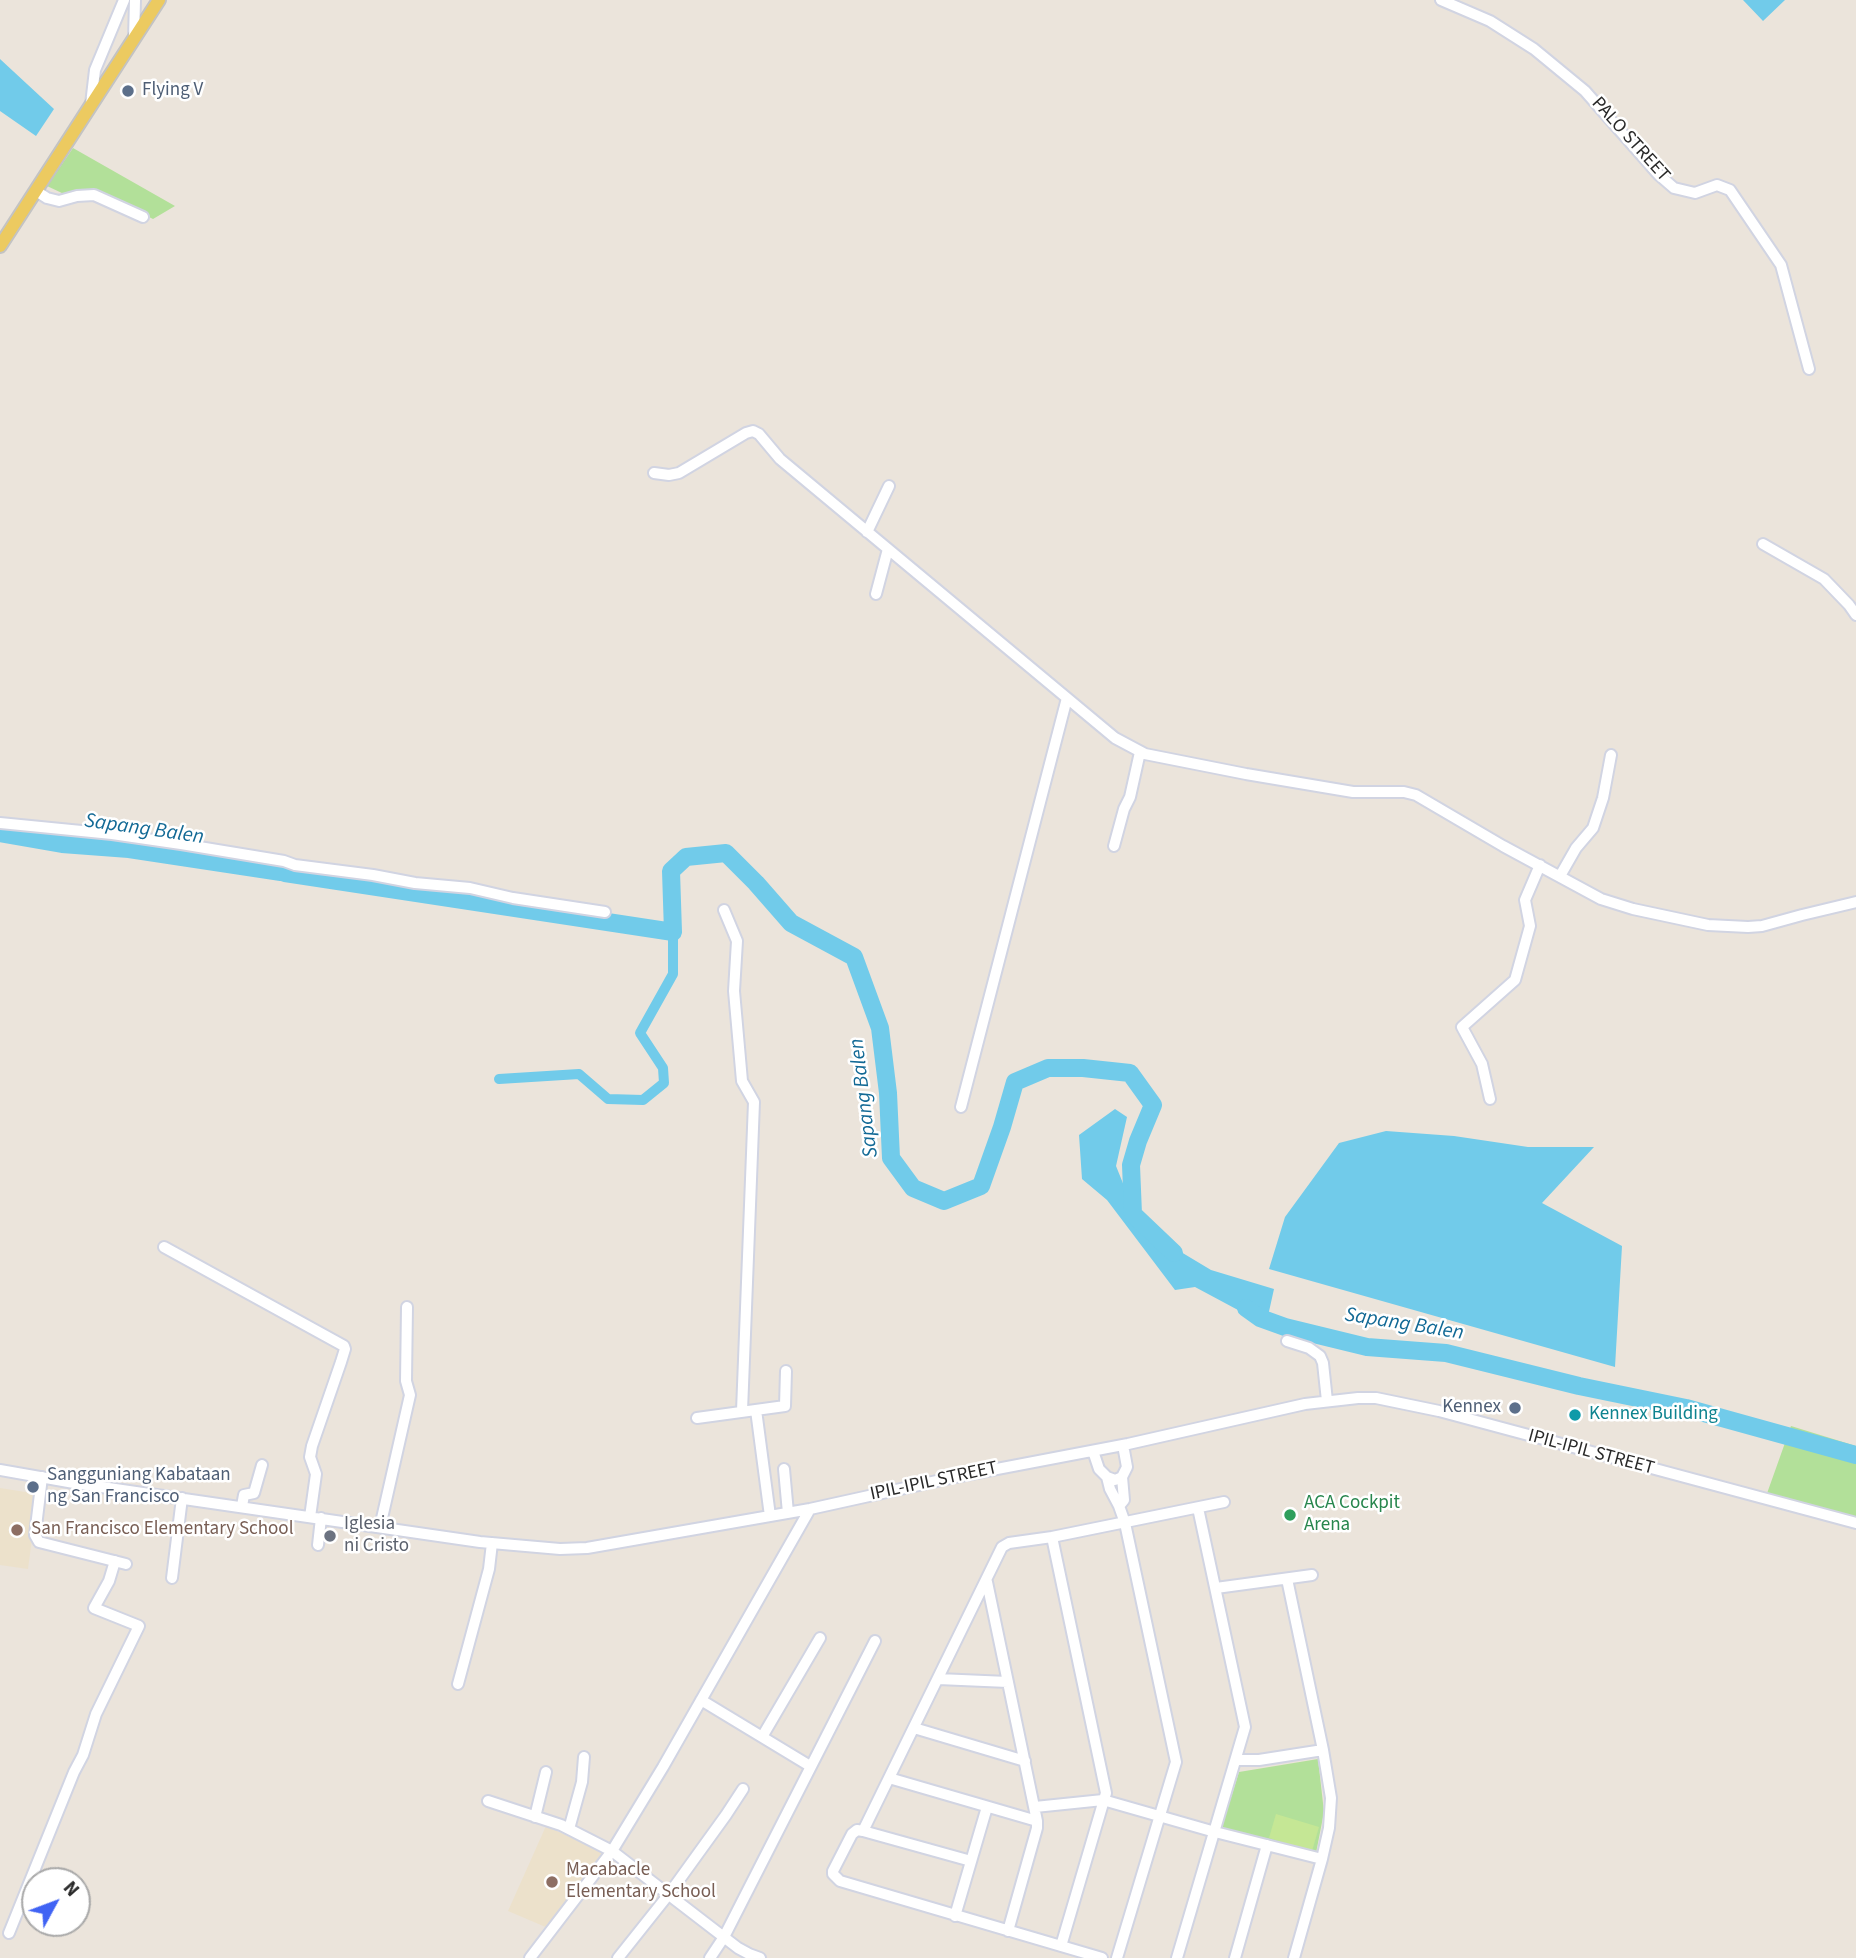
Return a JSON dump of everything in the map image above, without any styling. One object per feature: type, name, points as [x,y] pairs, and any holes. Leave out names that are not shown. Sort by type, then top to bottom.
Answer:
[{"type":"main road","points":[[0,246],[159,0]]},
{"type":"street","points":[[91,106],[95,70],[124,0]]},
{"type":"street","points":[[134,40],[135,0]]},
{"type":"street","name":"PALO STREET","points":[[1441,0],[1490,22],[1534,49],[1585,91],[1659,175],[1674,188],[1695,193],[1717,185],[1730,190],[1781,265],[1809,369]]},
{"type":"street","points":[[36,191],[59,201],[76,195],[94,195],[142,217]]},
{"type":"street","points":[[654,473],[668,475],[679,472],[746,433],[753,431],[759,434],[780,459],[867,532],[1115,738],[1140,752],[1353,792],[1404,792],[1416,795],[1611,903],[1696,922],[1728,927],[1762,926],[1856,902]]},
{"type":"street","points":[[867,532],[889,486]]},
{"type":"street","points":[[1763,544],[1825,579],[1856,615]]},
{"type":"street","points":[[876,594],[888,549]]},
{"type":"street","points":[[961,1107],[1067,698]]},
{"type":"street","points":[[1114,846],[1130,797],[1140,752]]},
{"type":"street","points":[[1560,876],[1576,848],[1593,828],[1603,798],[1611,755]]},
{"type":"street","points":[[0,823],[167,842],[295,865],[415,883],[470,888],[513,898],[605,912]]},
{"type":"street","points":[[1490,1099],[1482,1065],[1462,1027],[1514,980],[1530,926],[1525,900],[1540,865]]},
{"type":"street","points":[[724,910],[737,941],[734,991],[743,1081],[754,1101],[742,1412]]},
{"type":"street","points":[[164,1247],[344,1346],[310,1457],[316,1474],[318,1545]]},
{"type":"street","points":[[380,1527],[410,1395],[406,1381],[407,1307]]},
{"type":"street","points":[[1287,1341],[1309,1348],[1320,1356],[1327,1401]]},
{"type":"street","points":[[697,1418],[785,1406],[786,1371]]},
{"type":"street","name":"IPIL-IPIL STREET","points":[[0,1470],[492,1543],[560,1549],[587,1548],[810,1509],[955,1477],[1123,1445],[1275,1410],[1327,1401],[1376,1398],[1439,1412],[1856,1523]]},
{"type":"street","points":[[756,1410],[770,1516]]},
{"type":"street","points":[[1119,1506],[1124,1500],[1122,1477],[1127,1466],[1123,1445]]},
{"type":"street","points":[[1093,1451],[1099,1469],[1107,1477],[1115,1480],[1122,1477]]},
{"type":"street","points":[[242,1506],[244,1494],[254,1493],[262,1465]]},
{"type":"street","points":[[784,1469],[788,1513]]},
{"type":"street","points":[[9,1933],[83,1755],[96,1714],[139,1626],[94,1608],[121,1563],[39,1542],[37,1539],[42,1476]]},
{"type":"street","points":[[1107,1477],[1125,1523],[1176,1762],[1117,1958]]},
{"type":"street","points":[[172,1578],[182,1498]]},
{"type":"street","points":[[863,1831],[1003,1547],[1009,1543],[1052,1537],[1224,1502]]},
{"type":"street","points":[[1177,1958],[1245,1727],[1198,1508]]},
{"type":"street","points":[[530,1958],[612,1851],[810,1509]]},
{"type":"street","points":[[1052,1537],[1105,1793],[1061,1946]]},
{"type":"street","points":[[458,1684],[489,1569],[492,1543]]},
{"type":"street","points":[[1216,1588],[1312,1575]]},
{"type":"street","points":[[1287,1579],[1331,1798],[1329,1828],[1322,1859],[1294,1958]]},
{"type":"street","points":[[987,1581],[1037,1821],[1008,1931]]},
{"type":"street","points":[[762,1737],[820,1638]]},
{"type":"street","points":[[710,1958],[875,1641]]},
{"type":"street","points":[[938,1679],[1008,1682]]},
{"type":"street","points":[[701,1700],[810,1766]]},
{"type":"street","points":[[914,1728],[1026,1761]]},
{"type":"street","points":[[1237,1760],[1259,1760],[1323,1750]]},
{"type":"street","points":[[569,1829],[582,1782],[584,1757]]},
{"type":"street","points":[[535,1816],[546,1772]]},
{"type":"street","points":[[889,1778],[1037,1821]]},
{"type":"street","points":[[618,1958],[669,1894],[743,1788]]},
{"type":"street","points":[[1035,1807],[1104,1800],[1322,1859]]},
{"type":"street","points":[[488,1801],[569,1829],[612,1851],[723,1937],[760,1958]]},
{"type":"street","points":[[955,1916],[986,1807]]},
{"type":"street","points":[[971,1861],[857,1830],[852,1834],[833,1871],[840,1881],[1102,1958]]},
{"type":"street","points":[[1235,1958],[1267,1845]]},
{"type":"shaded area","name":"San Francisco Elementary School","points":[[0,1488],[38,1494],[28,1569],[0,1565]]},
{"type":"shaded area","name":"Macabacle Elementary School","points":[[546,1826],[605,1853],[548,1928],[508,1911]]},
{"type":"green space","points":[[73,148],[175,206],[153,219],[95,190],[64,194],[47,186]]},
{"type":"green space","points":[[1791,1426],[1856,1446],[1856,1527],[1765,1499]]},
{"type":"green space","points":[[1318,1759],[1324,1812],[1316,1853],[1221,1829],[1239,1772]]},
{"type":"green space","points":[[1276,1814],[1319,1827],[1312,1851],[1269,1838]]},
{"type":"water","points":[[1743,0],[1785,0],[1763,21]]},
{"type":"water","points":[[0,59],[54,109],[36,136],[0,111]]},
{"type":"water","points":[[1115,1109],[1127,1117],[1116,1166],[1141,1228],[1211,1270],[1274,1289],[1266,1325],[1195,1287],[1175,1290],[1107,1200],[1082,1179],[1079,1135]]},
{"type":"water","points":[[1386,1131],[1454,1136],[1528,1147],[1594,1147],[1542,1203],[1622,1246],[1615,1367],[1269,1269],[1285,1217],[1339,1143]]},
{"type":"waterway","name":"Sapang Balen","points":[[0,833],[62,844],[129,849],[281,872]]},
{"type":"waterway","name":"Sapang Balen","points":[[285,873],[673,932],[671,871],[686,857],[726,853],[791,923],[854,957],[880,1028],[888,1093],[891,1158],[913,1188],[944,1201],[981,1186],[1015,1082],[1048,1068],[1083,1068],[1130,1073],[1153,1105],[1131,1165],[1133,1214],[1174,1253]]},
{"type":"waterway","points":[[499,1079],[579,1074],[608,1099],[643,1100],[664,1083],[663,1068],[640,1033],[673,974],[673,932]]},
{"type":"waterway","name":"Sapang Balen","points":[[1246,1308],[1260,1318],[1285,1327],[1367,1347],[1446,1353],[1579,1386],[1686,1408],[1856,1455]]},
{"type":"place","name":"Flying V","points":[[128,91]]},
{"type":"place","name":"Kennex","points":[[1515,1408]]},
{"type":"place","name":"Kennex Building","points":[[1575,1415]]},
{"type":"place","name":"Sangguniang Kabataan ng San Francisco","points":[[33,1487]]},
{"type":"place","name":"ACA Cockpit Arena","points":[[1290,1515]]},
{"type":"place","name":"San Francisco Elementary School","points":[[17,1530]]},
{"type":"place","name":"Iglesia ni Cristo","points":[[330,1536]]},
{"type":"place","name":"Macabacle Elementary School","points":[[552,1882]]}]
